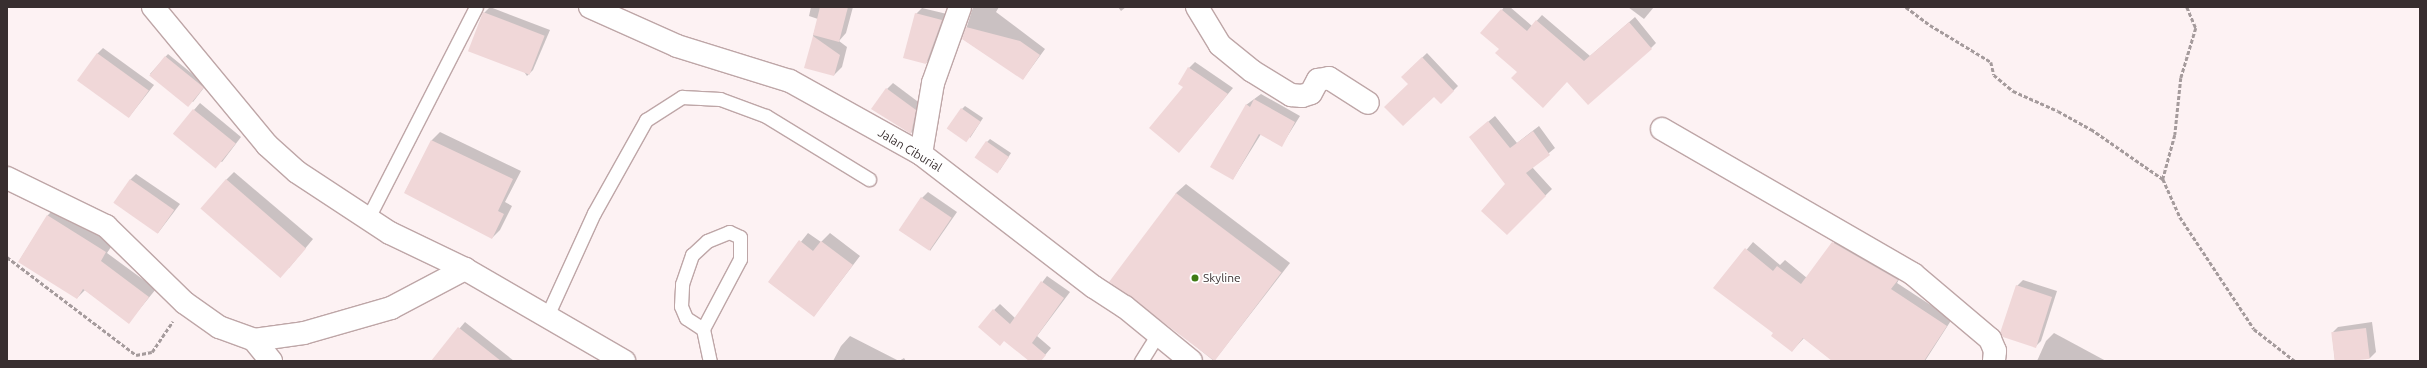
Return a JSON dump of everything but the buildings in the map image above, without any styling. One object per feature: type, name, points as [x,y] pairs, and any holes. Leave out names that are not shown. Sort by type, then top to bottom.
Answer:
[{"type":"street","points":[[153,7],[267,145],[297,172],[390,233],[465,269],[624,361]]},
{"type":"street","name":"Jalan Ciburial","points":[[590,7],[677,46],[790,81],[920,154],[1158,334],[1191,361]]},
{"type":"street","points":[[920,154],[933,84],[960,7]]},
{"type":"street","points":[[1197,7],[1220,45],[1252,71],[1291,95],[1302,96],[1311,93],[1318,80],[1329,78],[1368,103]]},
{"type":"street","points":[[1662,129],[1913,274],[1990,339],[1995,351],[1994,361]]},
{"type":"street","points":[[7,178],[106,226],[185,302],[219,327],[254,340],[304,333],[391,308],[465,269]]},
{"type":"street","points":[[254,340],[271,361]]},
{"type":"lane","points":[[368,218],[476,7]]},
{"type":"lane","points":[[547,316],[594,213],[646,120],[682,97],[720,99],[766,116],[869,179]]},
{"type":"lane","points":[[703,329],[686,318],[681,306],[682,284],[692,255],[707,241],[729,232],[740,237],[740,259],[703,329],[710,361]]},
{"type":"lane","points":[[1140,361],[1158,334]]},
{"type":"path","points":[[1906,7],[1930,25],[1991,62],[1994,75],[2013,92],[2058,111],[2091,129],[2163,179],[2180,217],[2254,329],[2295,361]]},
{"type":"path","points":[[2163,179],[2175,135],[2181,78],[2196,28],[2187,7]]},
{"type":"path","points":[[7,257],[136,355],[152,352],[185,302]]},
{"type":"place","name":"Skyline","points":[[1195,278]]}]
